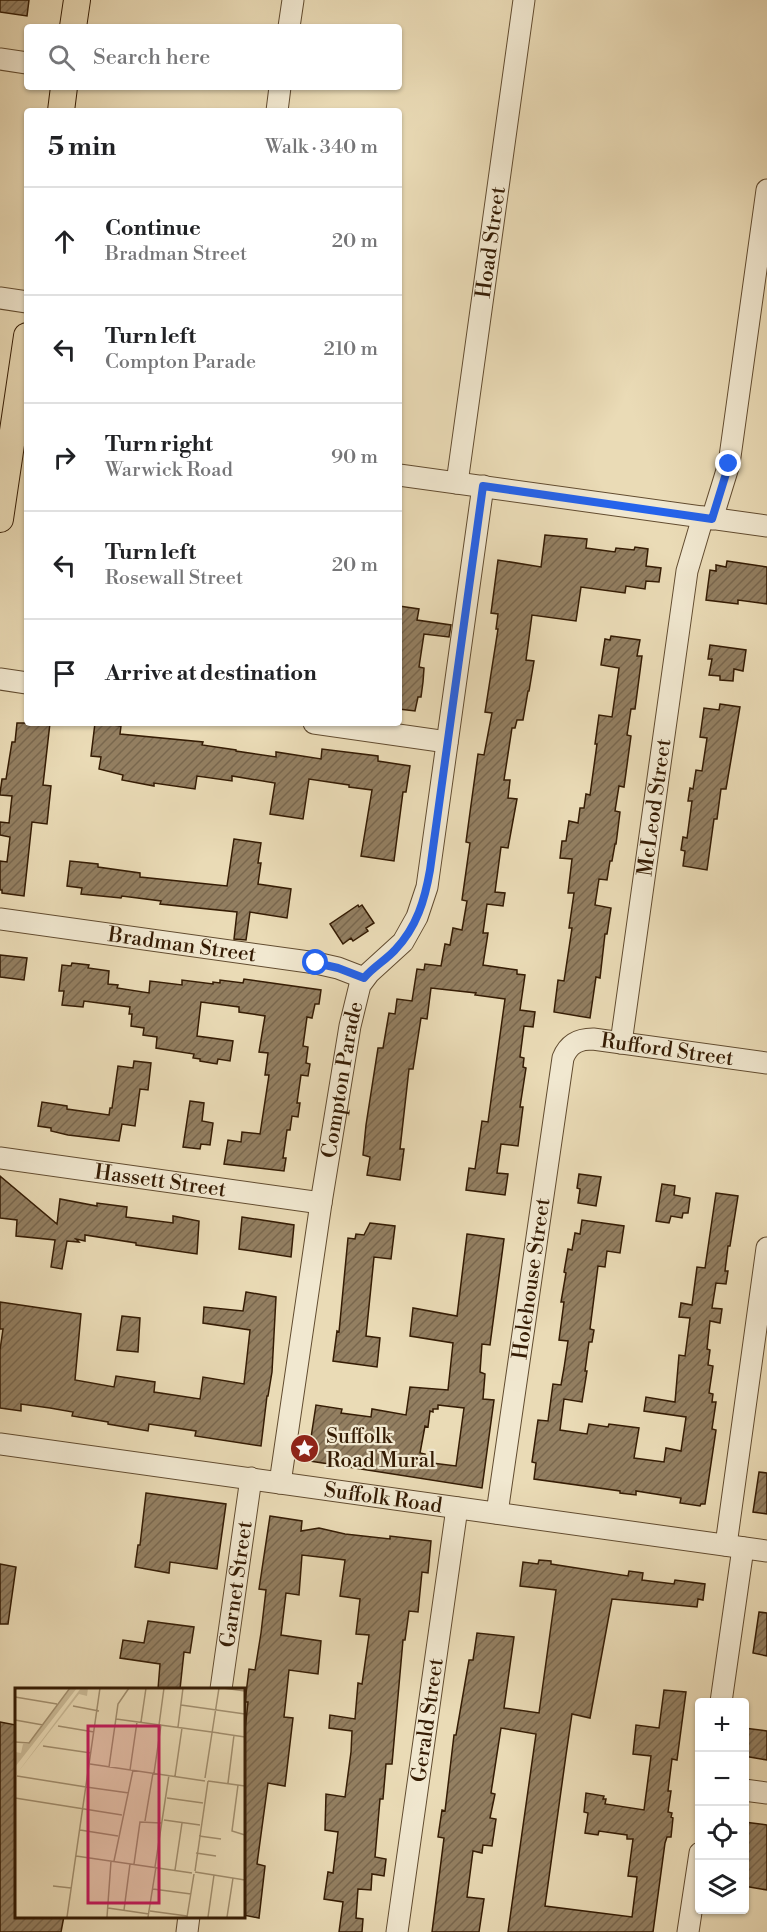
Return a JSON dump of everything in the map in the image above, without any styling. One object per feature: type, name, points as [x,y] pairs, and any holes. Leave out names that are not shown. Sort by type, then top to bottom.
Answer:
[{"type":"main road","points":[[73,24],[77,0]]},
{"type":"main road","points":[[61,108],[64,90]]},
{"type":"main road","points":[[0,519],[20,424],[24,374]]},
{"type":"street","points":[[289,24],[292,0]]},
{"type":"street","name":"Hoad Street","points":[[457,483],[524,0]]},
{"type":"street","points":[[0,59],[24,63]]},
{"type":"street","points":[[277,108],[280,90]]},
{"type":"street","name":"McLeod Street","points":[[621,1043],[687,571],[729,464],[767,190]]},
{"type":"street","points":[[0,298],[24,302]]},
{"type":"street","points":[[402,476],[767,526]]},
{"type":"street","name":"Compton Parade","points":[[280,1482],[321,1203],[350,1026],[360,985],[364,978],[403,942],[423,903],[430,870],[483,486]]},
{"type":"street","points":[[0,679],[24,683]]},
{"type":"street","points":[[335,726],[447,742]]},
{"type":"street","name":"Bradman Street","points":[[0,919],[316,963],[364,978]]},
{"type":"street","name":"Rufford Street","points":[[570,1046],[574,1042],[586,1040],[621,1043],[767,1063]]},
{"type":"street","name":"Holehouse Street","points":[[497,1513],[563,1058],[570,1046]]},
{"type":"street","name":"Hassett Street","points":[[0,1158],[321,1203]]},
{"type":"street","points":[[721,1698],[767,1248]]},
{"type":"street","name":"Suffolk Road","points":[[0,1444],[767,1551]]},
{"type":"street","name":"Garnet Street","points":[[221,1688],[251,1478]]},
{"type":"street","name":"Gerald Street","points":[[397,1932],[457,1508]]},
{"type":"street","points":[[749,1791],[767,1793]]},
{"type":"street","points":[[688,1932],[698,1860]]},
{"type":"street","points":[[187,1932],[189,1917]]},
{"type":"building","points":[[0,0],[29,0],[27,16],[0,12]]},
{"type":"building","points":[[545,535],[587,539],[586,548],[615,552],[616,548],[648,549],[646,566],[661,568],[659,582],[646,581],[645,589],[626,586],[625,593],[581,587],[576,621],[532,615],[526,660],[534,661],[529,691],[523,720],[517,720],[515,728],[512,728],[504,780],[510,780],[508,798],[517,799],[508,848],[501,847],[495,892],[505,893],[503,906],[487,904],[483,933],[488,933],[483,965],[517,970],[517,974],[525,975],[520,1010],[535,1012],[533,1027],[524,1026],[520,1057],[524,1058],[523,1067],[526,1068],[520,1107],[523,1107],[518,1146],[501,1144],[497,1173],[508,1174],[505,1195],[466,1190],[469,1168],[475,1169],[482,1121],[488,1122],[505,999],[475,995],[476,993],[431,988],[427,1019],[421,1018],[413,1069],[409,1069],[400,1149],[404,1149],[400,1180],[367,1175],[370,1157],[363,1155],[366,1125],[378,1048],[383,1048],[389,1013],[395,1014],[397,999],[412,1001],[417,969],[424,970],[425,964],[441,966],[445,944],[450,945],[453,928],[462,930],[467,901],[462,900],[470,843],[466,842],[478,754],[484,755],[492,713],[485,712],[498,629],[496,629],[498,614],[491,613],[498,560],[541,567]]},
{"type":"building","points":[[727,561],[767,567],[767,604],[738,600],[738,604],[706,600],[710,570],[716,571],[716,565],[726,567]]},
{"type":"building","points":[[402,606],[419,609],[417,620],[451,625],[449,637],[424,634],[419,667],[424,668],[423,682],[421,697],[418,697],[415,711],[402,709]]},
{"type":"building","points":[[611,636],[640,640],[637,656],[642,656],[635,709],[631,709],[627,735],[631,736],[624,787],[619,786],[615,811],[620,812],[616,844],[607,880],[599,879],[595,905],[611,908],[607,934],[605,934],[600,978],[596,977],[590,1018],[554,1012],[558,980],[564,981],[572,928],[569,928],[574,893],[568,893],[572,859],[560,858],[562,841],[566,841],[569,821],[578,823],[580,808],[584,808],[586,794],[590,795],[599,715],[612,717],[619,668],[601,665],[605,639],[610,640]]},
{"type":"building","points":[[710,645],[746,650],[743,671],[734,669],[733,681],[720,680],[720,676],[709,675],[712,659],[708,659]]},
{"type":"building","points":[[720,704],[740,707],[726,789],[721,789],[717,819],[714,819],[707,870],[683,866],[685,851],[681,850],[683,837],[687,838],[692,801],[688,801],[690,788],[693,789],[696,770],[702,771],[707,738],[700,737],[704,708],[719,710]]},
{"type":"building","points":[[17,723],[24,723],[24,726],[50,726],[43,785],[51,786],[47,824],[32,822],[24,896],[2,893],[0,890],[0,861],[7,862],[10,837],[0,835],[0,822],[9,823],[12,796],[0,795],[0,793],[2,779],[6,779],[12,742],[15,742]]},
{"type":"building","points":[[95,726],[121,726],[120,734],[203,742],[202,745],[276,757],[276,752],[321,759],[322,749],[378,756],[378,761],[410,766],[406,792],[403,792],[394,861],[361,856],[372,790],[309,779],[303,819],[270,814],[275,783],[232,776],[232,781],[197,776],[195,789],[154,783],[154,786],[122,780],[123,775],[99,769],[101,757],[91,756]]},
{"type":"building","points":[[234,839],[261,843],[258,884],[291,889],[287,918],[250,912],[246,940],[234,939],[237,912],[160,904],[161,901],[122,896],[121,898],[81,894],[82,888],[67,886],[70,861],[140,873],[140,877],[227,886]]},
{"type":"building","points":[[358,905],[359,907],[362,905],[374,923],[366,928],[368,931],[353,941],[351,938],[343,944],[330,924]]},
{"type":"building","points":[[0,955],[27,958],[24,980],[0,977]]},
{"type":"building","points":[[72,963],[109,971],[108,984],[118,985],[117,988],[149,993],[150,981],[182,985],[182,980],[213,984],[213,982],[220,983],[220,980],[243,983],[244,979],[321,990],[319,1004],[315,1004],[312,1018],[307,1017],[303,1046],[308,1047],[306,1063],[310,1064],[308,1076],[301,1075],[297,1103],[300,1103],[298,1117],[292,1116],[290,1130],[287,1130],[283,1158],[286,1158],[284,1171],[224,1164],[228,1140],[241,1142],[242,1132],[260,1134],[269,1075],[265,1075],[268,1053],[259,1052],[265,1016],[239,1012],[239,1007],[201,1002],[197,1036],[233,1041],[230,1061],[218,1059],[217,1064],[200,1061],[200,1059],[193,1058],[194,1054],[156,1048],[157,1037],[143,1035],[144,1028],[131,1026],[130,1007],[84,1001],[83,1007],[62,1005],[64,991],[59,991],[62,965],[71,966]]},
{"type":"building","points":[[134,1061],[151,1063],[148,1090],[140,1089],[135,1126],[122,1124],[119,1141],[68,1135],[51,1131],[51,1128],[38,1126],[42,1102],[67,1106],[67,1109],[109,1115],[118,1066],[133,1068]]},
{"type":"building","points":[[190,1101],[204,1103],[202,1121],[213,1123],[210,1145],[201,1144],[200,1149],[183,1147]]},
{"type":"building","points":[[579,1174],[601,1177],[596,1206],[578,1203]]},
{"type":"building","points":[[0,1176],[57,1224],[60,1199],[97,1206],[97,1203],[127,1207],[126,1217],[173,1223],[173,1216],[199,1221],[197,1254],[85,1235],[85,1241],[76,1239],[79,1242],[67,1241],[62,1269],[51,1267],[55,1240],[16,1236],[17,1220],[0,1218]]},
{"type":"building","points":[[662,1184],[675,1186],[674,1195],[690,1198],[688,1213],[683,1213],[682,1218],[671,1216],[669,1223],[656,1221]]},
{"type":"building","points":[[716,1193],[738,1196],[730,1246],[728,1246],[726,1284],[716,1283],[712,1308],[722,1309],[720,1323],[710,1321],[707,1349],[710,1350],[708,1365],[713,1366],[709,1393],[713,1394],[712,1402],[716,1402],[712,1429],[716,1430],[705,1504],[700,1506],[680,1503],[681,1498],[636,1491],[636,1495],[534,1479],[536,1463],[532,1462],[538,1420],[548,1421],[553,1384],[561,1385],[568,1341],[559,1340],[564,1302],[561,1302],[566,1273],[564,1272],[568,1249],[572,1250],[575,1233],[580,1234],[582,1220],[624,1226],[620,1253],[607,1251],[605,1267],[598,1266],[590,1329],[594,1330],[592,1342],[589,1342],[582,1402],[564,1399],[560,1430],[587,1434],[589,1424],[639,1428],[634,1458],[664,1462],[666,1448],[681,1451],[686,1417],[644,1411],[646,1397],[675,1402],[679,1355],[685,1356],[690,1318],[679,1317],[681,1303],[692,1305],[697,1267],[705,1268]]},
{"type":"building","points":[[242,1217],[294,1225],[291,1257],[239,1249]]},
{"type":"building","points":[[370,1223],[395,1226],[391,1259],[374,1257],[366,1336],[380,1338],[377,1367],[333,1361],[337,1331],[339,1332],[348,1238],[355,1239],[356,1234],[364,1235]]},
{"type":"building","points":[[467,1234],[504,1239],[490,1345],[482,1344],[480,1372],[485,1374],[483,1399],[494,1400],[482,1488],[310,1461],[304,1453],[305,1444],[310,1444],[316,1405],[342,1409],[341,1413],[371,1417],[372,1409],[406,1415],[410,1387],[448,1390],[453,1343],[410,1336],[413,1308],[457,1316]],"holes":[[[438,1405],[464,1408],[456,1466],[424,1462],[425,1454],[420,1453],[430,1411],[438,1409]]]},
{"type":"building","points":[[246,1292],[276,1297],[272,1372],[261,1446],[195,1436],[196,1431],[149,1424],[148,1431],[108,1424],[108,1422],[72,1416],[73,1412],[50,1408],[21,1404],[21,1411],[0,1408],[0,1350],[3,1329],[0,1329],[0,1302],[81,1314],[75,1380],[114,1387],[116,1376],[155,1382],[154,1392],[200,1399],[203,1377],[244,1384],[250,1330],[203,1323],[204,1307],[243,1311]]},
{"type":"building","points":[[122,1316],[140,1318],[138,1352],[117,1350]]},
{"type":"building","points":[[759,1472],[767,1473],[767,1514],[753,1512]]},
{"type":"building","points":[[146,1493],[226,1504],[217,1569],[170,1562],[169,1573],[135,1567]]},
{"type":"building","points":[[270,1516],[302,1521],[301,1531],[319,1528],[345,1534],[431,1541],[428,1573],[422,1572],[418,1612],[409,1611],[405,1640],[403,1640],[392,1764],[386,1764],[383,1799],[380,1799],[375,1857],[386,1859],[384,1876],[372,1874],[371,1890],[358,1889],[356,1918],[363,1919],[362,1932],[339,1932],[343,1902],[324,1899],[328,1872],[333,1873],[338,1832],[325,1830],[326,1794],[345,1797],[352,1731],[329,1728],[330,1715],[355,1719],[358,1683],[362,1684],[369,1635],[356,1634],[360,1599],[340,1596],[345,1560],[302,1555],[299,1595],[286,1593],[281,1635],[321,1641],[318,1674],[289,1670],[284,1717],[293,1718],[285,1786],[268,1783],[257,1864],[265,1866],[259,1918],[244,1915],[244,1740],[248,1702],[245,1702],[249,1669],[255,1670],[261,1633],[266,1590],[259,1589]]},
{"type":"building","points":[[539,1560],[551,1561],[551,1564],[628,1576],[629,1571],[643,1573],[642,1580],[674,1584],[675,1580],[705,1584],[703,1600],[698,1599],[697,1607],[612,1599],[590,1718],[572,1714],[545,1906],[632,1917],[637,1877],[628,1876],[633,1839],[627,1839],[627,1835],[599,1831],[598,1835],[585,1833],[588,1813],[584,1812],[586,1793],[604,1796],[605,1804],[644,1810],[651,1756],[633,1754],[636,1725],[659,1728],[664,1690],[686,1692],[677,1760],[672,1759],[668,1791],[671,1791],[668,1812],[672,1813],[673,1818],[671,1837],[667,1837],[665,1843],[653,1932],[508,1932],[536,1734],[501,1728],[491,1793],[495,1794],[490,1818],[496,1819],[492,1846],[483,1845],[482,1853],[473,1851],[467,1897],[484,1899],[479,1932],[432,1932],[444,1838],[438,1837],[442,1810],[445,1811],[454,1735],[456,1735],[469,1660],[473,1660],[477,1633],[514,1637],[504,1708],[539,1713],[556,1590],[520,1586],[523,1562],[538,1564]]},
{"type":"building","points":[[0,1564],[16,1567],[8,1624],[0,1624]]},
{"type":"building","points":[[759,1612],[767,1613],[767,1656],[753,1653]]},
{"type":"building","points":[[148,1621],[194,1627],[190,1653],[184,1652],[180,1688],[158,1688],[160,1664],[120,1658],[123,1640],[144,1643]]},
{"type":"building","points":[[0,1722],[15,1725],[15,1917],[64,1917],[61,1932],[0,1932]]},
{"type":"building","points":[[749,1729],[767,1731],[767,1760],[749,1757]]},
{"type":"building","points":[[749,1823],[767,1825],[767,1890],[749,1887]]},
{"type":"place","name":"Suffolk Road Mural","points":[[305,1448]]},
{"type":"route","points":[[316,963],[351,972],[364,978],[403,942],[423,903],[430,870],[483,486],[712,519],[729,464]]}]
